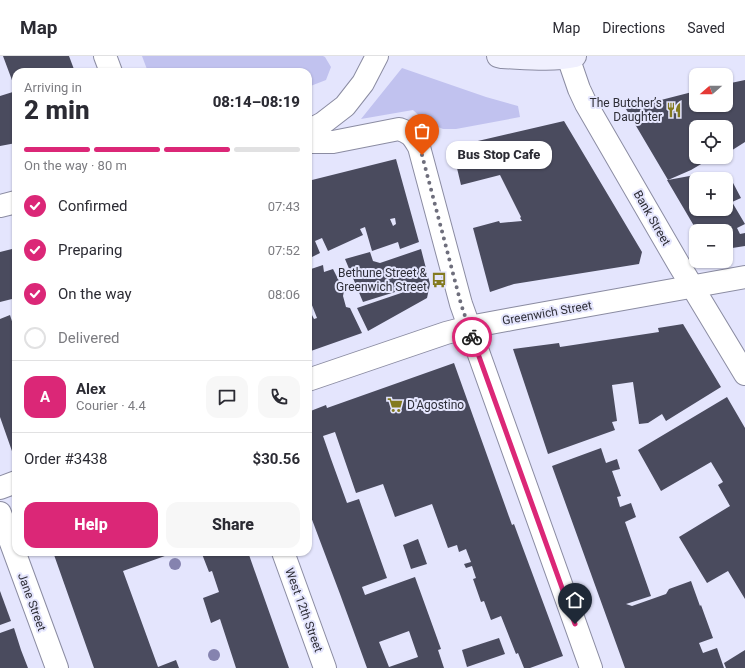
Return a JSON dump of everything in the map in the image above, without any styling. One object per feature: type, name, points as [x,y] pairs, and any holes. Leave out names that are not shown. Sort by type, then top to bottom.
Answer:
[{"type":"main road","points":[[498,56],[539,59],[571,57]]},
{"type":"street","points":[[106,56],[110,68]]},
{"type":"street","points":[[312,129],[323,123],[345,106],[363,83],[377,56]]},
{"type":"street","name":"Bank Street","points":[[571,57],[579,89],[586,104],[745,374]]},
{"type":"street","points":[[312,142],[333,142],[399,129],[412,136],[419,147],[461,304],[591,668]]},
{"type":"street","points":[[0,206],[12,203]]},
{"type":"street","name":"Greenwich Street","points":[[312,379],[469,327],[745,277]]},
{"type":"street","points":[[0,488],[12,484]]},
{"type":"street","name":"Jane Street","points":[[0,514],[12,546]]},
{"type":"street","name":"Jane Street","points":[[16,556],[57,668]]},
{"type":"street","name":"West 12th Street","points":[[284,556],[325,668]]},
{"type":"shaded area","points":[[142,56],[323,56],[331,67],[326,80],[312,85],[312,68],[146,68]]},
{"type":"shaded area","points":[[402,68],[486,97],[518,106],[520,117],[456,129],[443,129],[426,122],[413,110],[361,119]]},
{"type":"building","points":[[3,56],[69,56],[74,68],[12,68],[12,80]]},
{"type":"building","points":[[745,80],[745,142],[733,150],[733,120],[689,120],[689,164],[701,164],[668,180],[626,109],[689,93],[689,112],[733,112],[733,83]]},
{"type":"building","points":[[12,92],[12,144],[0,146],[0,96]]},
{"type":"building","points":[[564,121],[642,252],[639,264],[514,284],[490,292],[473,228],[499,221],[500,223],[522,221],[520,218],[521,217],[500,175],[461,185],[452,147]]},
{"type":"building","points":[[396,159],[419,242],[400,249],[398,242],[372,251],[365,227],[360,229],[363,235],[328,251],[322,238],[315,241],[320,253],[312,257],[312,180]],"holes":[[[395,218],[396,224],[393,226],[390,219]]]},
{"type":"building","points":[[689,176],[689,216],[733,216],[733,204],[745,224],[737,228],[740,234],[745,233],[745,246],[733,248],[733,224],[693,224],[667,180]]},
{"type":"building","points":[[733,183],[741,198],[733,202]]},
{"type":"building","points":[[12,249],[12,299],[0,302],[0,252]]},
{"type":"building","points":[[421,249],[430,284],[427,298],[368,331],[357,308],[404,292],[402,286],[394,289],[395,292],[363,302],[345,259],[370,252],[373,261],[380,263]]},
{"type":"building","points":[[323,265],[324,272],[333,269],[344,291],[343,296],[346,307],[350,308],[362,333],[312,351],[312,315],[314,319],[317,318],[312,305],[312,269]]},
{"type":"building","points":[[10,315],[12,321],[12,451],[0,417],[0,319]]},
{"type":"building","points":[[683,324],[721,387],[666,421],[662,414],[648,423],[639,424],[633,382],[612,385],[617,421],[612,422],[615,430],[548,454],[513,349],[559,343],[560,347],[659,332],[658,328]]},
{"type":"building","points":[[454,363],[512,525],[514,524],[563,656],[530,668],[524,668],[518,653],[516,654],[501,616],[491,620],[484,601],[481,602],[473,579],[476,578],[472,566],[466,568],[464,564],[471,562],[466,549],[459,552],[457,545],[448,548],[432,504],[395,517],[383,484],[356,493],[335,432],[323,436],[331,459],[347,503],[359,499],[387,578],[362,587],[365,595],[415,577],[441,649],[438,650],[444,668],[367,668],[312,520],[312,410],[326,405],[327,408]],"holes":[[[409,631],[418,657],[389,667],[379,642]]]},
{"type":"building","points":[[727,397],[745,428],[745,599],[728,571],[707,583],[679,537],[730,506],[718,485],[723,482],[711,462],[661,491],[638,450]]},
{"type":"building","points":[[601,448],[606,463],[617,459],[620,469],[612,471],[621,496],[617,497],[620,507],[631,503],[636,517],[625,522],[651,596],[626,604],[632,606],[666,594],[669,589],[691,581],[713,638],[699,643],[703,653],[717,648],[724,668],[625,668],[552,466]]},
{"type":"building","points":[[418,539],[427,564],[411,569],[403,545]]},
{"type":"building","points":[[54,556],[165,556],[123,571],[158,667],[176,660],[179,668],[94,668]]},
{"type":"building","points":[[203,556],[249,556],[289,668],[236,668],[220,619],[211,623],[203,598],[219,592],[212,571],[209,572]]},
{"type":"building","points":[[0,591],[11,621],[0,625]]},
{"type":"building","points":[[14,628],[28,668],[0,668],[0,633]]},
{"type":"building","points":[[499,638],[505,654],[467,667],[462,650]]},
{"type":"building","points":[[745,650],[745,668],[726,668],[724,663]]},
{"type":"way so far","points":[[422,155],[461,304],[472,337]]},
{"type":"place","name":"The Butcher’s Daughter","points":[[674,110]]},
{"type":"place","name":"Bus Stop Cafe","points":[[422,155]]},
{"type":"place","name":"Bethune Street & Greenwich Street","points":[[439,280]]},
{"type":"place","name":"D'Agostino","points":[[395,405]]},
{"type":"route","points":[[472,337],[575,624]]}]
